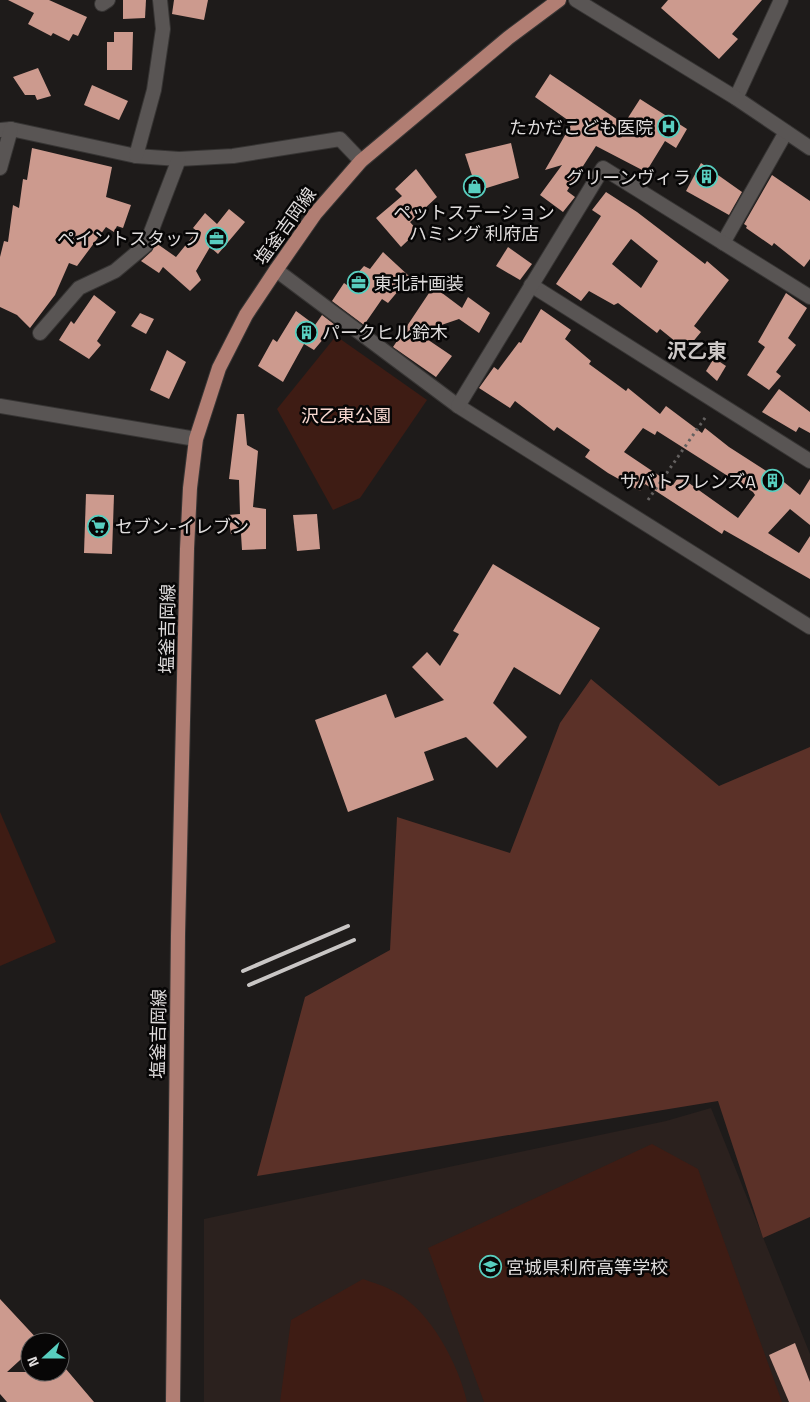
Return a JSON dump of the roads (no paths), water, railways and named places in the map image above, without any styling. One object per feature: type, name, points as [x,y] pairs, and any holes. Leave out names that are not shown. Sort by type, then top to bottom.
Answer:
[{"type":"main road","name":"塩釜吉岡線","points":[[173,1402],[178,935],[187,549],[190,488],[196,439],[219,368],[246,315],[315,214],[361,161],[508,38],[558,0]]},
{"type":"street","points":[[136,156],[154,90],[164,29],[160,0]]},
{"type":"street","points":[[576,0],[736,98],[810,148]]},
{"type":"street","points":[[736,98],[781,0]]},
{"type":"street","points":[[0,168],[6,130],[136,156],[179,159],[233,156],[340,139],[361,161]]},
{"type":"street","points":[[723,243],[786,132]]},
{"type":"street","points":[[40,333],[79,288],[115,271],[146,245],[179,159]]},
{"type":"street","points":[[458,406],[603,168],[810,297]]},
{"type":"street","points":[[276,270],[458,406],[810,627]]},
{"type":"street","points":[[531,286],[810,461]]},
{"type":"street","points":[[0,406],[196,439]]},
{"type":"railway","points":[[243,971],[348,926]]},
{"type":"railway","points":[[249,985],[354,940]]},
{"type":"place","name":"たかだこども医院","points":[[669,127]]},
{"type":"place","name":"グリーンヴィラ","points":[[707,177]]},
{"type":"place","name":"ペットステーション ハミング 利府店","points":[[474,187]]},
{"type":"place","name":"ペイントスタッフ","points":[[217,238]]},
{"type":"place","name":"東北計画装","points":[[358,283]]},
{"type":"place","name":"パークヒル鈴木","points":[[306,332]]},
{"type":"place","name":"サバトフレンズA","points":[[772,481]]},
{"type":"place","name":"セブン-イレブン","points":[[99,526]]},
{"type":"place","name":"宮城県利府高等学校","points":[[490,1267]]},
{"type":"district","name":"沢乙東","points":[[697,350]]},
{"type":"park label","name":"沢乙東公園","points":[[346,415]]}]
